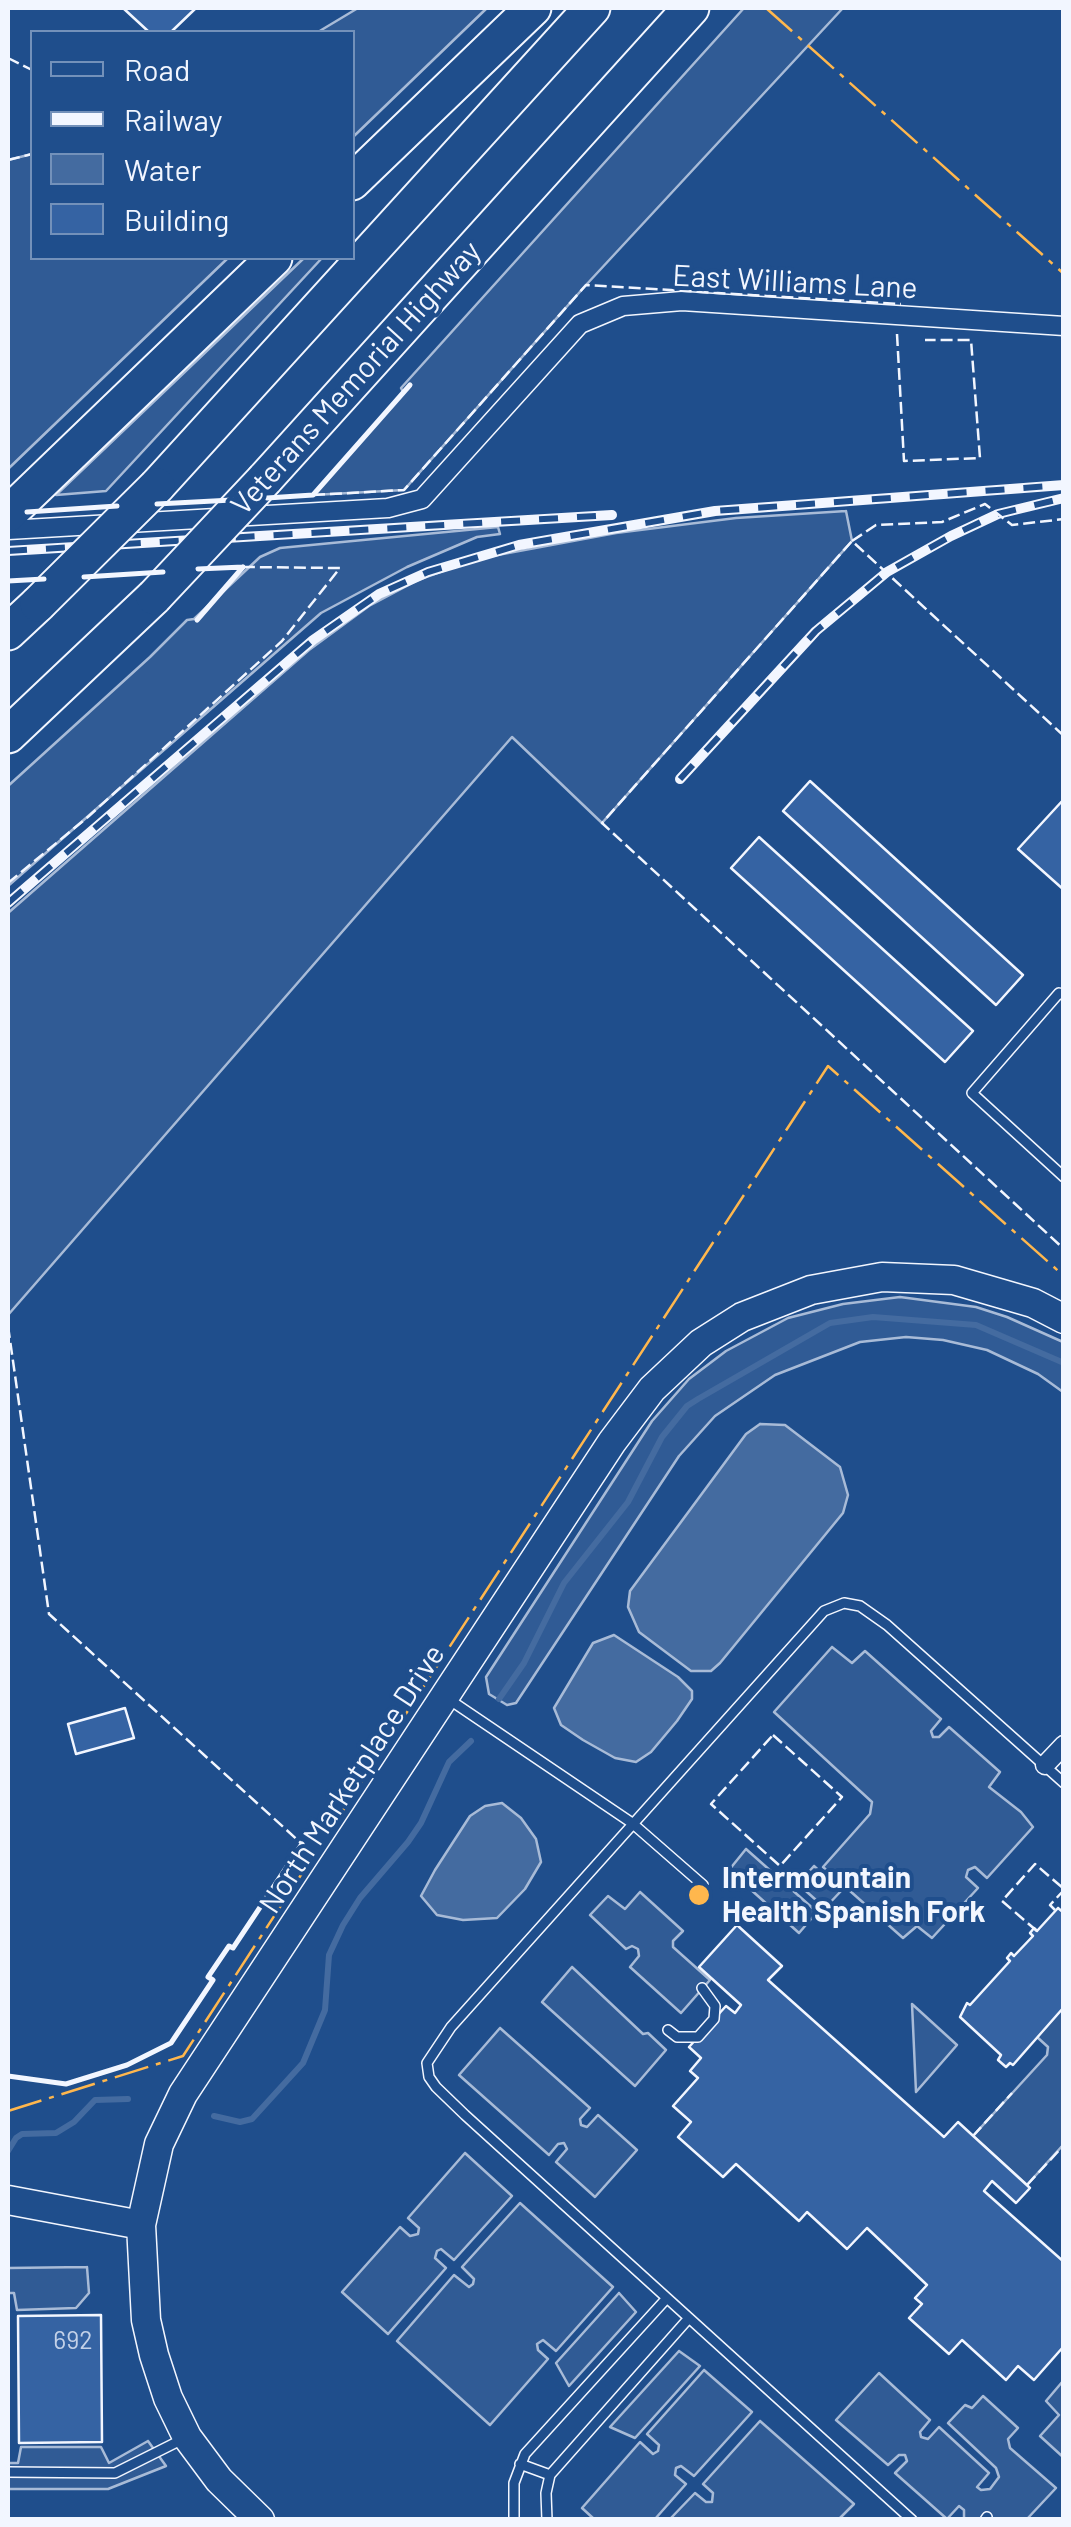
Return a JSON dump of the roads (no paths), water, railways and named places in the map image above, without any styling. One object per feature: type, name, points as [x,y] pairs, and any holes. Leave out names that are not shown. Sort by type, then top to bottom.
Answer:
[{"type":"highway","points":[[355,179],[533,8]]},
{"type":"highway","points":[[8,632],[156,486],[592,8]]},
{"type":"highway","name":"Veterans Memorial Highway","points":[[8,735],[154,597],[692,8]]},
{"type":"highway","points":[[19,503],[272,260]]},
{"type":"street","name":"East Williams Lane","points":[[8,530],[388,508],[422,500],[580,324],[623,306],[682,301],[1064,326]]},
{"type":"street","name":"North Marketplace Drive","points":[[260,2520],[218,2480],[187,2437],[168,2398],[146,2320],[141,2225],[159,2144],[170,2116],[630,1416],[701,1343],[742,1317],[811,1290],[882,1278],[954,1280],[1034,1303],[1064,1319]]},
{"type":"street","points":[[1045,1766],[1064,1745]]},
{"type":"street","points":[[8,2200],[141,2225]]},
{"type":"lane","points":[[1064,995],[1059,993],[972,1093],[1064,1177]]},
{"type":"lane","points":[[912,2520],[436,2087],[428,2076],[428,2064],[451,2027],[824,1610],[844,1602],[860,1606],[887,1625],[1064,1782]]},
{"type":"lane","points":[[445,1696],[632,1823],[703,1885]]},
{"type":"lane","points":[[668,2030],[677,2038],[698,2037],[714,2020],[715,2006],[702,1988]]},
{"type":"lane","points":[[514,2520],[514,2483],[533,2444],[667,2298]]},
{"type":"lane","points":[[547,2520],[550,2474],[689,2318]]},
{"type":"lane","points":[[8,2472],[115,2473],[187,2437]]},
{"type":"lane","points":[[520,2464],[550,2474]]},
{"type":"water","points":[[760,1424],[785,1425],[840,1467],[848,1495],[843,1513],[720,1663],[711,1671],[691,1671],[639,1632],[628,1607],[630,1591],[746,1434]]},
{"type":"water","points":[[614,1635],[678,1677],[692,1691],[692,1699],[677,1721],[651,1752],[636,1762],[615,1758],[583,1740],[561,1725],[554,1708],[593,1643]]},
{"type":"water","points":[[502,1803],[521,1818],[536,1839],[541,1862],[525,1889],[497,1918],[463,1920],[437,1915],[421,1896],[435,1870],[470,1816],[485,1806]]},
{"type":"waterway","points":[[499,1699],[524,1663],[564,1583],[628,1502],[662,1437],[687,1406],[698,1399],[830,1323],[873,1317],[976,1325],[1064,1363]]},
{"type":"waterway","points":[[214,2116],[240,2122],[252,2119],[303,2063],[325,2010],[329,1955],[343,1925],[421,1823],[449,1762],[471,1741]]},
{"type":"waterway","points":[[8,2151],[22,2134],[56,2133],[74,2122],[95,2100],[128,2099]]},
{"type":"railway","points":[[8,903],[313,640],[379,594],[428,572],[519,545],[715,511],[1064,485]]},
{"type":"railway","points":[[680,779],[816,631],[887,572],[998,514],[1064,498]]},
{"type":"railway","points":[[8,551],[612,515]]},
{"type":"place","name":"Intermountain Health Spanish Fork","points":[[699,1895]]}]
